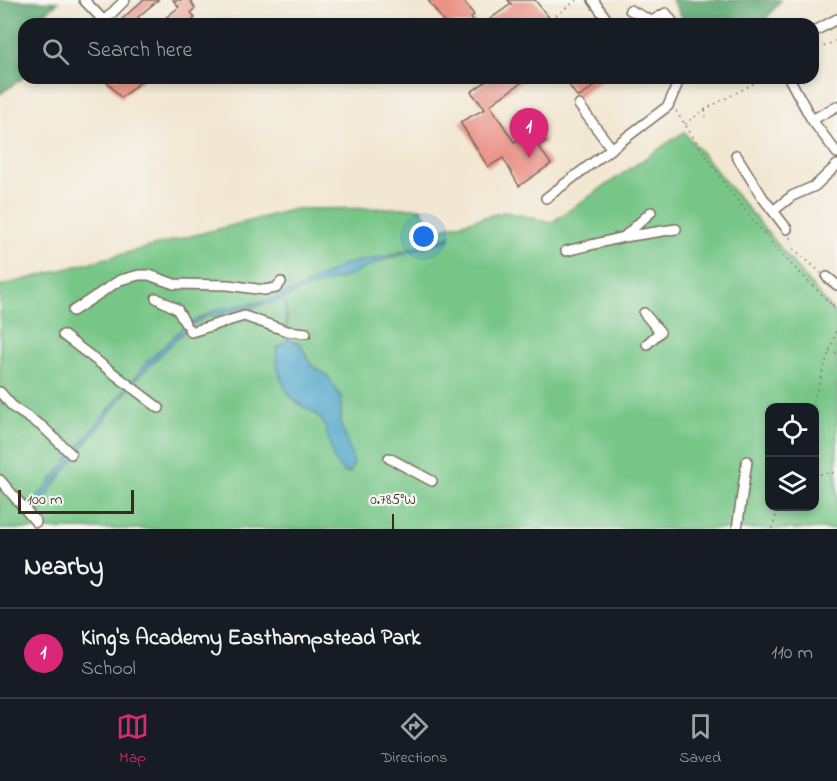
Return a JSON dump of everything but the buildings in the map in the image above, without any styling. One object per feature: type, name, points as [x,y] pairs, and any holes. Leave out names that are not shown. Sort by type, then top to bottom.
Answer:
[{"type":"street","points":[[84,0],[101,18]]},
{"type":"street","points":[[107,18],[125,0]]},
{"type":"street","points":[[593,0],[606,18]]},
{"type":"street","points":[[630,10],[646,18]]},
{"type":"street","points":[[657,18],[666,13],[670,18]]},
{"type":"street","points":[[819,29],[837,19]]},
{"type":"street","points":[[546,198],[671,102],[677,84]]},
{"type":"street","points":[[792,84],[812,120],[837,153]]},
{"type":"street","points":[[579,105],[612,149]]},
{"type":"street","points":[[812,120],[837,106]]},
{"type":"street","points":[[736,155],[787,229]]},
{"type":"street","points":[[773,211],[792,196],[815,186],[837,165]]},
{"type":"street","points":[[624,237],[651,212]]},
{"type":"street","points":[[566,251],[624,237],[676,229]]},
{"type":"street","points":[[73,311],[120,280],[139,275],[149,275],[174,284],[228,285],[264,290],[276,288],[282,282]]},
{"type":"street","points":[[827,277],[837,285]]},
{"type":"street","points":[[156,298],[177,309],[191,332],[244,316],[288,331],[306,333]]},
{"type":"street","points":[[644,313],[664,330],[648,344]]},
{"type":"street","points":[[63,335],[159,408]]},
{"type":"street","points":[[0,392],[14,408],[43,427],[71,454]]},
{"type":"street","points":[[389,458],[432,480]]},
{"type":"street","points":[[737,529],[747,461]]},
{"type":"street","points":[[0,480],[36,522]]},
{"type":"path","points":[[552,18],[577,0]]},
{"type":"path","points":[[819,49],[837,40]]},
{"type":"path","points":[[684,125],[704,110],[753,84]]},
{"type":"path","points":[[671,102],[728,189],[780,253],[831,306],[837,309]]},
{"type":"path","points":[[704,110],[706,117]]},
{"type":"path","points":[[787,229],[793,248],[827,277]]},
{"type":"path","points":[[831,306],[837,303]]},
{"type":"path","points":[[813,403],[837,328]]},
{"type":"path","points":[[829,351],[837,352]]},
{"type":"path","points":[[819,474],[837,472]]},
{"type":"path","points":[[772,529],[778,511]]},
{"type":"green space","points":[[0,0],[58,2],[40,18],[18,18],[18,81],[0,94]]},
{"type":"green space","points":[[672,0],[781,0],[767,18],[682,18]]},
{"type":"green space","points":[[684,132],[837,316],[837,529],[0,529],[0,286],[295,209],[421,208],[432,231],[504,212],[552,222]]},
{"type":"water","points":[[451,236],[449,240],[386,259],[345,277],[299,291],[298,289],[346,264],[388,256]]},
{"type":"water","points":[[296,290],[297,293],[275,302],[206,317],[190,326],[136,379],[52,487],[38,514],[34,515],[29,508],[147,362],[186,325],[215,310],[261,302]]},
{"type":"water","points":[[285,299],[289,340],[300,343],[312,366],[327,375],[341,397],[341,425],[354,463],[351,472],[346,473],[336,463],[326,430],[319,417],[296,401],[285,388],[276,356],[277,348],[287,341]]},
{"type":"place","name":"King's Academy Easthampstead Park","points":[[529,158]]}]
